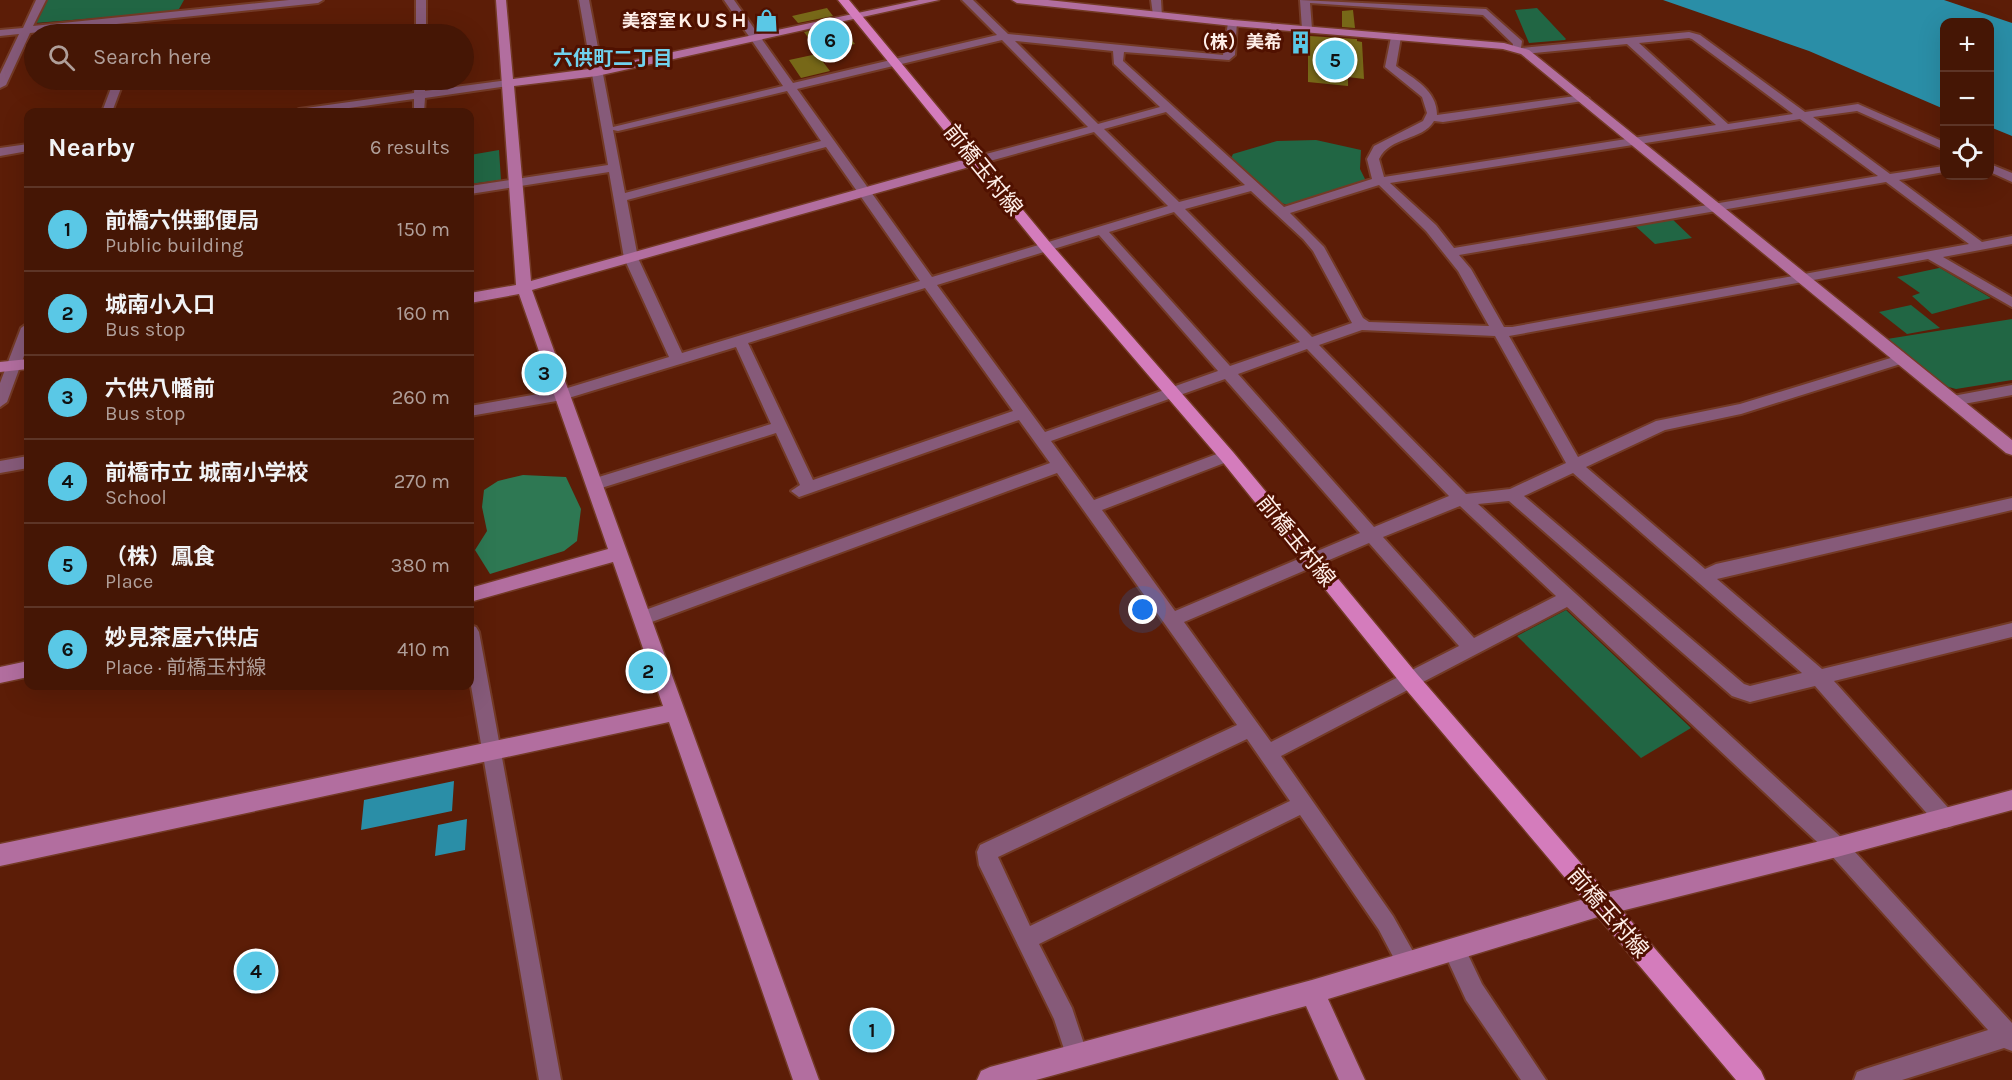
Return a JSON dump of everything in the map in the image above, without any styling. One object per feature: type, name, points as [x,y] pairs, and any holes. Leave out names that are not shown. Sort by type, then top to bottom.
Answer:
[{"type":"main road","name":"前橋玉村線","points":[[843,0],[1047,248],[1227,456],[1410,681],[1752,1080]]},
{"type":"street","points":[[29,24],[41,0]]},
{"type":"street","points":[[184,14],[191,0]]},
{"type":"street","points":[[123,24],[274,2],[318,0]]},
{"type":"street","points":[[421,0],[421,24]]},
{"type":"street","points":[[501,0],[524,288],[806,1080]]},
{"type":"street","points":[[584,0],[631,258],[677,359]]},
{"type":"street","points":[[729,0],[863,192],[1268,753],[1386,922],[1408,962]]},
{"type":"street","points":[[474,88],[597,72],[934,0]]},
{"type":"street","points":[[967,0],[1176,207],[1308,345],[1461,499],[1837,848],[2011,1036],[1865,1080]]},
{"type":"street","points":[[1023,0],[1080,4],[1233,23],[1520,50],[1629,40],[1696,37],[1980,246]]},
{"type":"street","points":[[1156,0],[1158,15]]},
{"type":"street","points":[[1307,29],[1305,0],[1445,12],[1486,12],[1518,43],[1520,50],[1583,98],[2012,449]]},
{"type":"street","points":[[618,128],[1003,37],[1225,58],[1230,55],[1233,23]]},
{"type":"street","points":[[0,33],[24,30]]},
{"type":"street","points":[[0,85],[24,34]]},
{"type":"street","points":[[1396,37],[1390,67],[1428,98],[1431,117],[1430,122],[1415,131],[1383,142],[1375,152],[1373,169],[1379,181],[1431,228],[1451,252],[1501,333],[1575,466],[1819,677],[1946,819]]},
{"type":"street","points":[[1629,40],[1725,127]]},
{"type":"street","points":[[1119,48],[1119,62],[1254,186],[1319,250],[1361,325]]},
{"type":"street","points":[[108,108],[115,90]]},
{"type":"street","points":[[419,90],[419,108]]},
{"type":"street","points":[[331,108],[464,90]]},
{"type":"street","points":[[1431,117],[1443,119],[1583,98]]},
{"type":"street","points":[[1281,212],[1379,181],[1862,107],[1940,144]]},
{"type":"street","points":[[474,297],[524,288],[1169,108]]},
{"type":"street","points":[[620,198],[830,142]]},
{"type":"street","points":[[0,152],[24,149]]},
{"type":"street","points":[[474,189],[615,167]]},
{"type":"street","points":[[1451,252],[1940,170]]},
{"type":"street","points":[[1994,170],[2012,178]]},
{"type":"street","points":[[474,410],[562,395],[1176,207],[1254,186]]},
{"type":"street","points":[[1102,231],[1473,649]]},
{"type":"street","points":[[1041,439],[1361,325],[1501,333],[2012,240]]},
{"type":"street","points":[[1932,256],[2012,303]]},
{"type":"street","points":[[0,402],[24,339]]},
{"type":"street","points":[[740,340],[781,426],[804,489],[1023,413]]},
{"type":"street","points":[[1171,620],[1371,533],[1461,499],[1512,495],[1661,425],[1741,408],[1902,359]]},
{"type":"street","points":[[1953,401],[2012,390]]},
{"type":"street","points":[[595,484],[781,426]]},
{"type":"street","points":[[1090,508],[1227,456]]},
{"type":"street","points":[[0,467],[24,463]]},
{"type":"street","points":[[643,618],[1060,466]]},
{"type":"street","points":[[1512,495],[1738,690],[1750,694],[2012,630]]},
{"type":"street","points":[[1704,578],[1716,571],[2012,504]]},
{"type":"street","points":[[474,595],[619,553]]},
{"type":"street","points":[[1268,753],[1568,598]]},
{"type":"street","points":[[474,656],[550,1080]]},
{"type":"street","points":[[0,675],[24,670]]},
{"type":"street","points":[[0,855],[656,718],[674,711]]},
{"type":"street","points":[[1077,1056],[1064,1016],[989,865],[987,852],[1250,728]]},
{"type":"street","points":[[990,1080],[1039,1073],[1077,1056],[1312,992],[1601,905],[1837,848],[2012,800]]},
{"type":"street","points":[[1026,939],[1303,804]]},
{"type":"street","points":[[1454,950],[1474,992],[1535,1080]]},
{"type":"street","points":[[1312,992],[1352,1080]]},
{"type":"green space","points":[[46,0],[184,0],[179,9],[172,12],[35,23]]},
{"type":"green space","points":[[1537,8],[1565,40],[1529,43],[1515,10]]},
{"type":"green space","points":[[1316,140],[1361,150],[1360,169],[1366,181],[1288,205],[1281,203],[1231,158],[1233,154],[1277,141]]},
{"type":"green space","points":[[499,150],[501,180],[474,183],[474,154]]},
{"type":"green space","points":[[1669,216],[1692,238],[1655,244],[1632,223]]},
{"type":"green space","points":[[1940,268],[1991,298],[1932,314],[1912,296],[1920,293],[1897,277]]},
{"type":"green space","points":[[1911,305],[1940,328],[1907,334],[1879,312]]},
{"type":"green space","points":[[2012,319],[2012,380],[1956,389],[1945,386],[1887,339]]},
{"type":"green space","points":[[523,475],[566,477],[581,509],[577,541],[564,551],[490,574],[475,550],[487,531],[482,507],[484,490],[498,481]]},
{"type":"green space","points":[[1566,610],[1691,728],[1641,758],[1517,636]]},
{"type":"water","points":[[1663,0],[1944,0],[2012,23],[2012,136],[1994,129],[1994,18],[1940,18],[1940,107],[1809,51]]},
{"type":"water","points":[[454,781],[452,811],[361,830],[364,800]]},
{"type":"water","points":[[467,819],[465,850],[435,856],[438,825]]},
{"type":"building","points":[[827,8],[833,16],[798,23],[792,16]]},
{"type":"building","points":[[1353,10],[1355,28],[1342,27],[1342,11]]},
{"type":"building","points":[[839,24],[855,44],[819,52],[804,32]]},
{"type":"building","points":[[1294,35],[1357,39],[1362,42],[1364,79],[1348,77],[1348,86],[1308,82],[1308,53],[1294,52]]},
{"type":"building","points":[[817,54],[830,71],[801,78],[789,60]]},
{"type":"place","name":"美容室ＫＵＳＨ","points":[[766,21]]},
{"type":"place","name":"妙見茶屋六供店","points":[[830,40]]},
{"type":"place","name":"（株）美希","points":[[1300,42]]},
{"type":"place","name":"（株）鳳食","points":[[1335,60]]},
{"type":"place","name":"六供八幡前","points":[[544,373]]},
{"type":"place","name":"城南小入口","points":[[648,671]]},
{"type":"place","name":"前橋市立 城南小学校","points":[[256,971]]},
{"type":"place","name":"前橋六供郵便局","points":[[872,1030]]},
{"type":"district","name":"六供町二丁目","points":[[613,58]]}]
